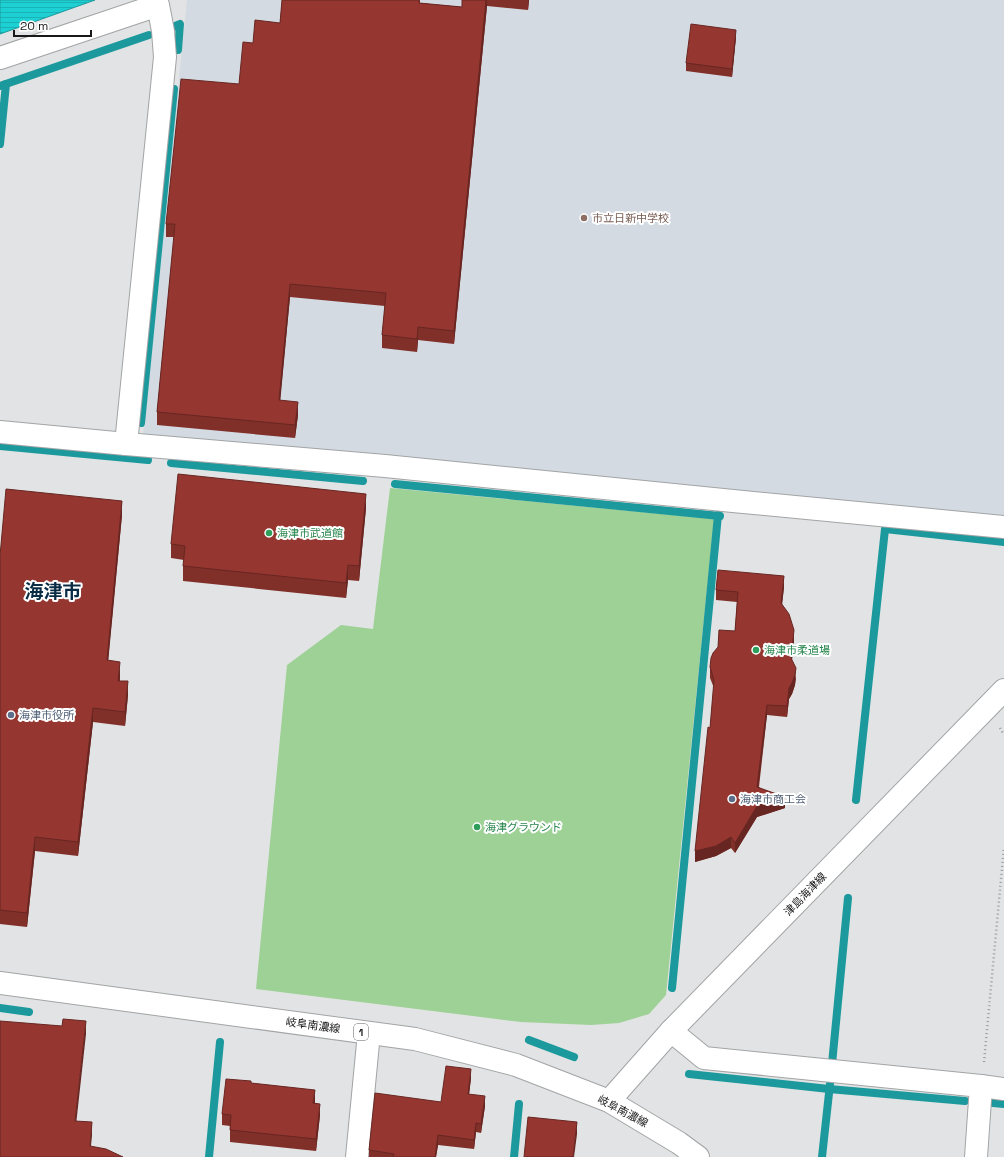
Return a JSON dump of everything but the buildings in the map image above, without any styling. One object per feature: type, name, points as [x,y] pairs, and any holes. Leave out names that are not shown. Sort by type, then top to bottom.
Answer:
[{"type":"street","points":[[0,58],[158,5],[163,31],[165,57],[126,444]]},
{"type":"street","points":[[0,432],[385,466],[1004,527]]},
{"type":"street","name":"津島海津線","points":[[609,1101],[671,1031],[1004,690]]},
{"type":"street","name":"岐阜南濃線","points":[[0,983],[415,1039],[516,1065],[609,1101],[676,1150],[698,1157]]},
{"type":"street","points":[[671,1031],[704,1058],[1004,1089]]},
{"type":"street","points":[[357,1157],[370,1033]]},
{"type":"street","points":[[976,1157],[981,1086]]},
{"type":"path","points":[[981,1086],[1004,847]]},
{"type":"shaded area","name":"市立日新中学校","points":[[187,0],[1004,0],[1004,518],[143,436]]},
{"type":"green space","name":"海津グラウンド","points":[[390,488],[714,519],[666,995],[649,1014],[619,1023],[591,1025],[521,1022],[256,989],[287,665],[341,625],[373,629]]},
{"type":"water","points":[[0,0],[95,0],[0,34]]},
{"type":"waterway","points":[[173,27],[180,24],[178,50]]},
{"type":"waterway","points":[[0,86],[149,35]]},
{"type":"waterway","points":[[0,144],[6,84]]},
{"type":"waterway","points":[[141,423],[174,89]]},
{"type":"waterway","points":[[0,446],[148,460]]},
{"type":"waterway","points":[[171,463],[363,481]]},
{"type":"waterway","points":[[395,484],[720,516]]},
{"type":"waterway","points":[[672,988],[718,515]]},
{"type":"waterway","points":[[856,800],[885,529],[1004,542]]},
{"type":"waterway","points":[[832,1064],[848,898]]},
{"type":"waterway","points":[[0,1008],[29,1012]]},
{"type":"waterway","points":[[529,1040],[574,1057]]},
{"type":"waterway","points":[[209,1157],[220,1042]]},
{"type":"waterway","points":[[689,1074],[829,1089],[965,1101]]},
{"type":"waterway","points":[[822,1157],[830,1084]]},
{"type":"waterway","points":[[993,1103],[1004,1104]]},
{"type":"waterway","points":[[514,1157],[519,1104]]},
{"type":"place","name":"市立日新中学校","points":[[584,218]]},
{"type":"place","name":"海津市武道館","points":[[269,533]]},
{"type":"place","name":"海津市柔道場","points":[[756,650]]},
{"type":"place","name":"海津市役所","points":[[11,715]]},
{"type":"place","name":"海津市商工会","points":[[732,799]]},
{"type":"place","name":"海津グラウンド","points":[[477,827]]},
{"type":"district","name":"海津市","points":[[53,591]]}]
